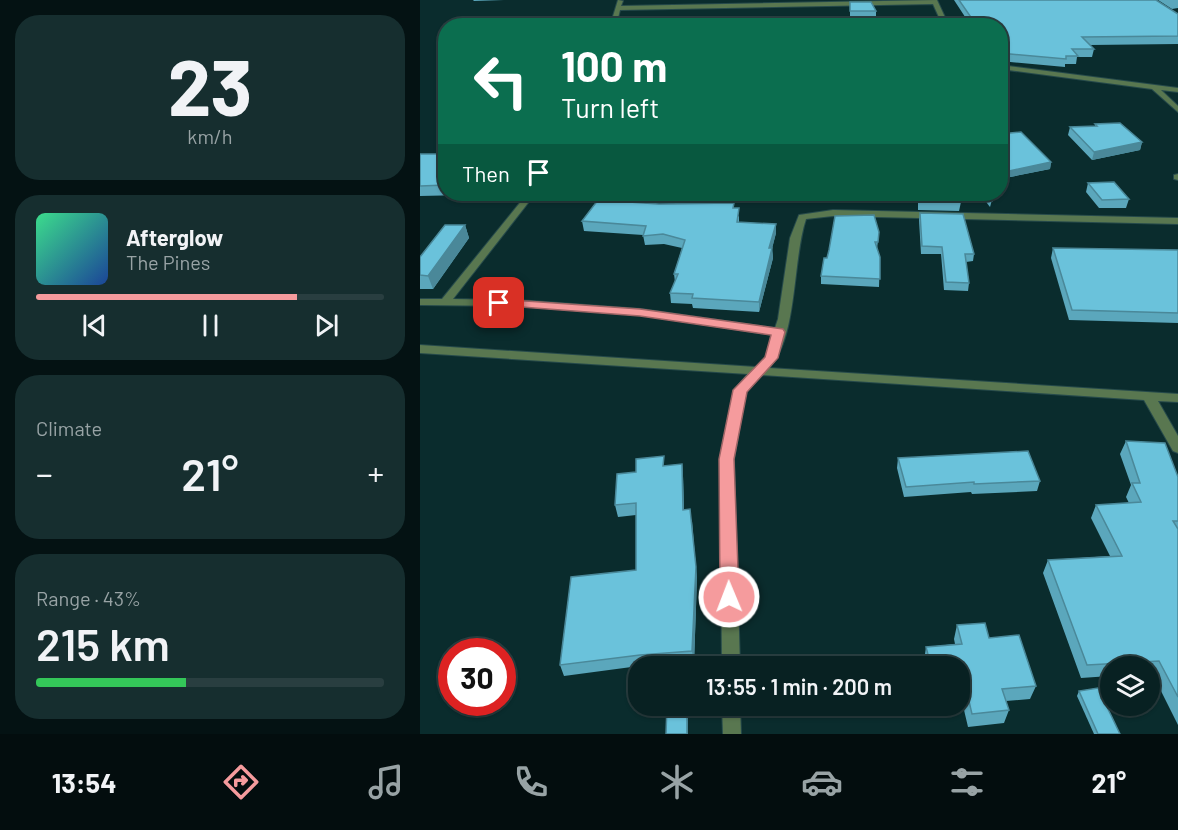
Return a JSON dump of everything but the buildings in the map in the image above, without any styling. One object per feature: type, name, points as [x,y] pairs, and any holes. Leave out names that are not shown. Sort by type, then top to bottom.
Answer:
[{"type":"street","points":[[616,18],[620,0]]},
{"type":"street","points":[[619,8],[809,1],[934,1],[942,18]]},
{"type":"street","points":[[1008,68],[1178,90]]},
{"type":"street","points":[[1154,87],[1178,110]]},
{"type":"street","points":[[445,302],[525,201]]},
{"type":"street","points":[[731,656],[727,459],[740,390],[771,358],[784,319],[795,238],[802,218],[833,213],[1178,220]]},
{"type":"street","points":[[420,302],[518,303],[640,312],[778,332]]},
{"type":"street","points":[[420,349],[1178,398]]},
{"type":"street","points":[[1149,396],[1178,448]]},
{"type":"street","points":[[731,716],[732,734]]},
{"type":"route","points":[[499,303],[640,312],[778,332],[771,358],[740,390],[734,421],[727,459],[729,597]]}]
